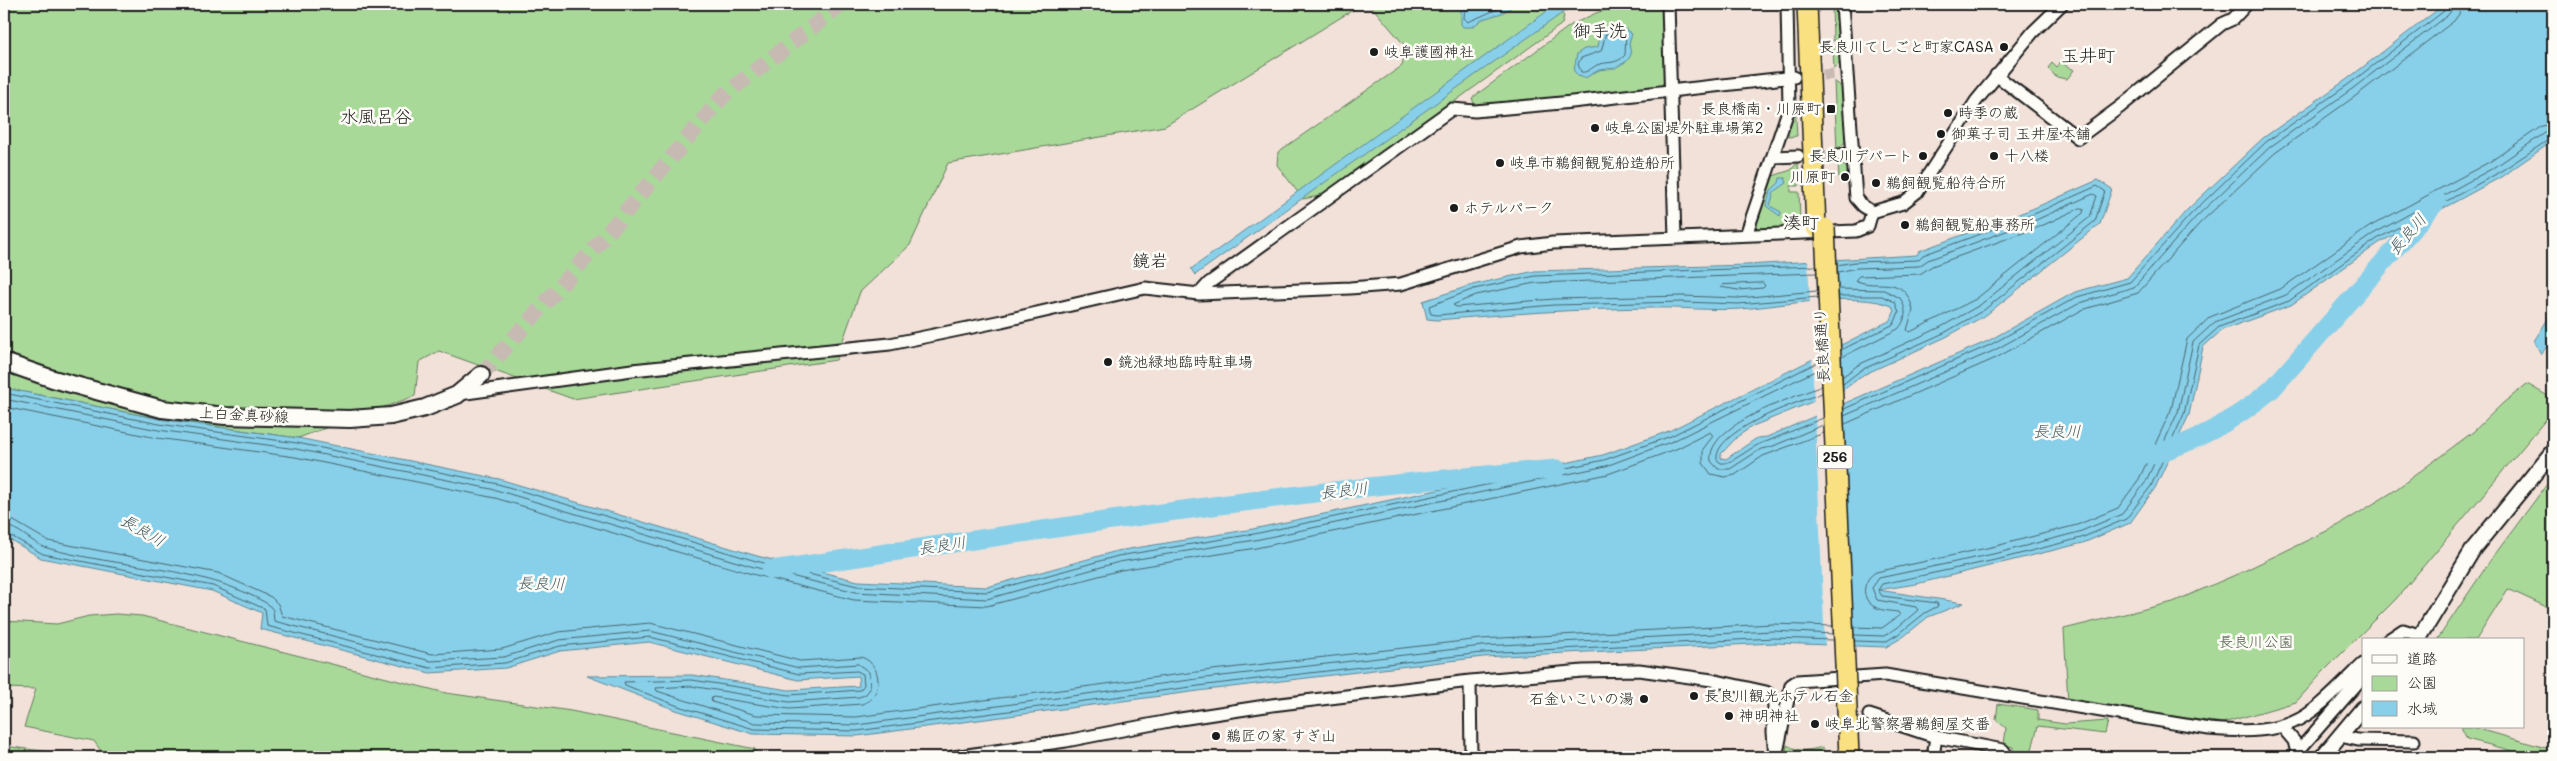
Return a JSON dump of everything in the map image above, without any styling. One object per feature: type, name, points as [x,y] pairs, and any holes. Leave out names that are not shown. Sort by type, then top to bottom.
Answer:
[{"type":"highway","name":"長良橋通り","points":[[1807,4],[1821,228]]},
{"type":"highway","name":"長良橋通り","points":[[1817,4],[1821,228],[1835,684]]},
{"type":"highway","name":"256","points":[[1835,684],[1836,757]]},
{"type":"highway","name":"256","points":[[1835,684],[1848,757]]},
{"type":"main road","name":"上白金真砂線","points":[[4,362],[53,379],[162,409],[225,416],[350,419],[391,416],[425,408],[457,395],[482,376]]},
{"type":"street","points":[[1668,4],[1675,238]]},
{"type":"street","points":[[1746,235],[1790,108],[1791,77],[1787,4]]},
{"type":"street","points":[[1842,4],[1841,74],[1856,198],[1862,206],[1872,212],[1903,203],[1917,192],[1960,126],[1996,76],[2048,16],[2062,4]]},
{"type":"street","points":[[1996,76],[2078,138],[2120,107],[2222,24],[2233,19],[2246,4]]},
{"type":"street","points":[[1199,294],[1209,283],[1452,109],[1475,111],[1791,77]]},
{"type":"street","points":[[1838,155],[1852,154]]},
{"type":"street","points":[[1774,157],[1798,156]]},
{"type":"street","points":[[457,395],[632,370],[890,344],[1002,321],[1145,288],[1199,294],[1401,284],[1520,247],[1553,243],[1856,231],[1868,226],[1872,212]]},
{"type":"street","points":[[2391,638],[2403,630],[2420,638],[2474,548],[2553,451]]},
{"type":"street","points":[[1776,757],[1791,685],[1797,681],[1835,684],[1885,675],[2208,729],[2252,731],[2283,728],[2304,719],[2319,708],[2362,665]]},
{"type":"street","points":[[953,757],[1066,741],[1174,720],[1272,705],[1470,680],[1583,671],[1639,670],[1752,687],[1766,692],[1773,698],[1776,757]]},
{"type":"street","points":[[2295,755],[2362,678]]},
{"type":"street","points":[[1470,680],[1470,757]]},
{"type":"street","points":[[2322,757],[2362,709]]},
{"type":"street","points":[[1869,715],[1936,737],[2003,750],[2008,757]]},
{"type":"street","points":[[2283,728],[2294,741],[2295,755]]},
{"type":"street","points":[[2340,736],[2358,740],[2414,741]]},
{"type":"street","points":[[1933,757],[1936,737]]},
{"type":"green space","points":[[4,4],[1554,4],[1564,16],[1562,24],[1325,195],[1303,199],[1277,165],[1278,152],[1402,66],[1406,47],[1372,7],[1356,8],[1165,126],[948,163],[910,245],[860,292],[836,360],[573,399],[439,351],[419,362],[415,396],[298,438],[160,419],[4,388]]},
{"type":"green space","points":[[1624,4],[1661,4],[1665,81],[1659,87],[1475,106],[1472,98],[1571,25],[1596,13]]},
{"type":"green space","points":[[1832,4],[1835,4],[1838,40],[1833,41]]},
{"type":"green space","points":[[1833,47],[1838,47],[1840,63],[1834,69]]},
{"type":"green space","points":[[2060,62],[2074,70],[2067,79],[2056,77],[2048,68],[2052,63],[2056,67]]},
{"type":"green space","points":[[1834,81],[1842,87],[1846,141],[1837,150]]},
{"type":"green space","points":[[1795,103],[1797,136],[1788,137],[1788,136]]},
{"type":"green space","points":[[1838,161],[1848,169],[1849,181],[1839,181]]},
{"type":"green space","points":[[1798,162],[1799,186],[1791,186],[1791,192],[1799,192],[1800,220],[1792,220],[1792,229],[1760,231],[1755,225],[1773,176],[1791,170]]},
{"type":"green space","name":"長良川公園","points":[[2527,384],[2553,399],[2553,411],[2396,599],[2324,671],[2296,702],[2223,723],[2068,702],[2064,629],[2173,602],[2242,572],[2339,525],[2391,493],[2473,432],[2503,403]]},
{"type":"green space","points":[[2553,476],[2553,610],[2508,589],[2477,638],[2438,638],[2490,561]]},
{"type":"green space","points":[[116,614],[142,616],[446,693],[571,711],[755,749],[756,756],[105,757],[94,741],[24,727],[36,689],[4,688],[4,621],[57,624],[89,616]]},
{"type":"green space","points":[[1998,704],[2038,710],[2038,720],[2065,724],[2108,721],[2105,734],[2038,726],[2030,757],[2013,754],[2013,747],[2004,745],[2006,728],[1996,720]]},
{"type":"green space","points":[[2462,728],[2476,728],[2553,750],[2553,757],[2536,757],[2467,739]]},
{"type":"green space","points":[[1787,745],[1800,750],[1823,747],[1824,757],[1785,757]]},
{"type":"green space","points":[[4,746],[66,754],[71,757],[4,757]]},
{"type":"water","points":[[1461,4],[1517,4],[1502,13],[1483,19],[1472,27],[1463,27],[1461,24]]},
{"type":"water","points":[[1557,4],[1575,4],[1195,275],[1191,269]]},
{"type":"water","name":"長良川","points":[[2445,4],[2553,4],[2553,141],[2501,177],[2379,243],[2291,305],[2222,330],[2203,347],[2189,415],[2155,488],[2130,523],[2083,543],[1916,584],[1878,590],[1964,603],[1928,617],[1903,637],[1886,647],[1774,643],[1483,657],[1206,690],[857,736],[753,734],[676,710],[587,676],[692,675],[789,690],[859,686],[858,676],[798,680],[649,642],[560,651],[506,668],[430,673],[260,629],[262,613],[212,591],[41,558],[4,536],[4,388],[160,419],[298,438],[499,479],[757,556],[858,581],[987,587],[1117,551],[1253,529],[1603,455],[1669,431],[1891,320],[1894,312],[1892,306],[1877,302],[1839,300],[1741,309],[1596,309],[1437,320],[1427,319],[1423,301],[1472,285],[1535,271],[1747,265],[1917,255],[1919,251],[2032,209],[2098,180],[2112,189],[2100,224],[1986,315],[1946,337],[1863,375],[1846,388],[1753,426],[1738,436],[1721,454],[1721,458],[1726,459],[1757,438],[1767,437],[1988,341],[2075,292],[2127,278],[2187,210],[2263,138],[2346,80]]},
{"type":"water","points":[[1610,27],[1612,29],[1625,29],[1632,34],[1629,43],[1631,55],[1627,61],[1615,68],[1599,70],[1585,78],[1578,76],[1574,71],[1577,54],[1584,49],[1598,47],[1600,33]]},
{"type":"water","points":[[1780,178],[1785,178],[1787,183],[1774,192],[1770,206],[1781,212],[1780,216],[1766,206],[1771,190],[1779,183]]},
{"type":"water","points":[[2553,311],[2553,339],[2541,354],[2534,341]]},
{"type":"pier","points":[[1837,258],[1839,303],[1810,306],[1808,259]]},
{"type":"pier","points":[[1841,342],[1843,392],[1814,404],[1812,357]]},
{"type":"pier","points":[[1843,402],[1854,648],[1825,647],[1815,414]]},
{"type":"waterway","name":"長良川","points":[[2151,455],[2184,444],[2215,429],[2244,411],[2272,389],[2437,201]]},
{"type":"waterway","name":"長良川","points":[[771,570],[1261,500],[1360,488],[1557,469]]},
{"type":"tunnel","points":[[481,375],[607,234],[724,95],[842,4]]},
{"type":"tunnel","points":[[1806,76],[1836,74]]},
{"type":"tunnel","points":[[1807,156],[1838,155]]},
{"type":"place","name":"長良川てしごと町家CASA","points":[[2004,47]]},
{"type":"place","name":"岐阜護國神社","points":[[1374,52]]},
{"type":"place","name":"長良橋南・川原町","points":[[1831,109]]},
{"type":"place","name":"時季の蔵","points":[[1948,113]]},
{"type":"place","name":"岐阜公園堤外駐車場第2","points":[[1595,128]]},
{"type":"place","name":"御菓子司 玉井屋本舗","points":[[1941,134]]},
{"type":"place","name":"長良川デパート","points":[[1923,156]]},
{"type":"place","name":"十八楼","points":[[1994,156]]},
{"type":"place","name":"岐阜市鵜飼観覧船造船所","points":[[1500,163]]},
{"type":"place","name":"川原町","points":[[1845,177]]},
{"type":"place","name":"鵜飼観覧船待合所","points":[[1876,183]]},
{"type":"place","name":"ホテルパーク","points":[[1454,208]]},
{"type":"place","name":"鵜飼観覧船事務所","points":[[1905,225]]},
{"type":"place","name":"鏡池緑地臨時駐車場","points":[[1108,362]]},
{"type":"place","name":"長良川観光ホテル石金","points":[[1694,696]]},
{"type":"place","name":"石金いこいの湯","points":[[1644,699]]},
{"type":"place","name":"神明神社","points":[[1729,716]]},
{"type":"place","name":"岐阜北警察署鵜飼屋交番","points":[[1815,724]]},
{"type":"place","name":"鵜匠の家 すぎ山","points":[[1216,736]]},
{"type":"district","name":"御手洗","points":[[1600,31]]},
{"type":"district","name":"玉井町","points":[[2088,56]]},
{"type":"district","name":"水風呂谷","points":[[376,117]]},
{"type":"district","name":"湊町","points":[[1801,223]]},
{"type":"district","name":"鏡岩","points":[[1150,261]]}]
